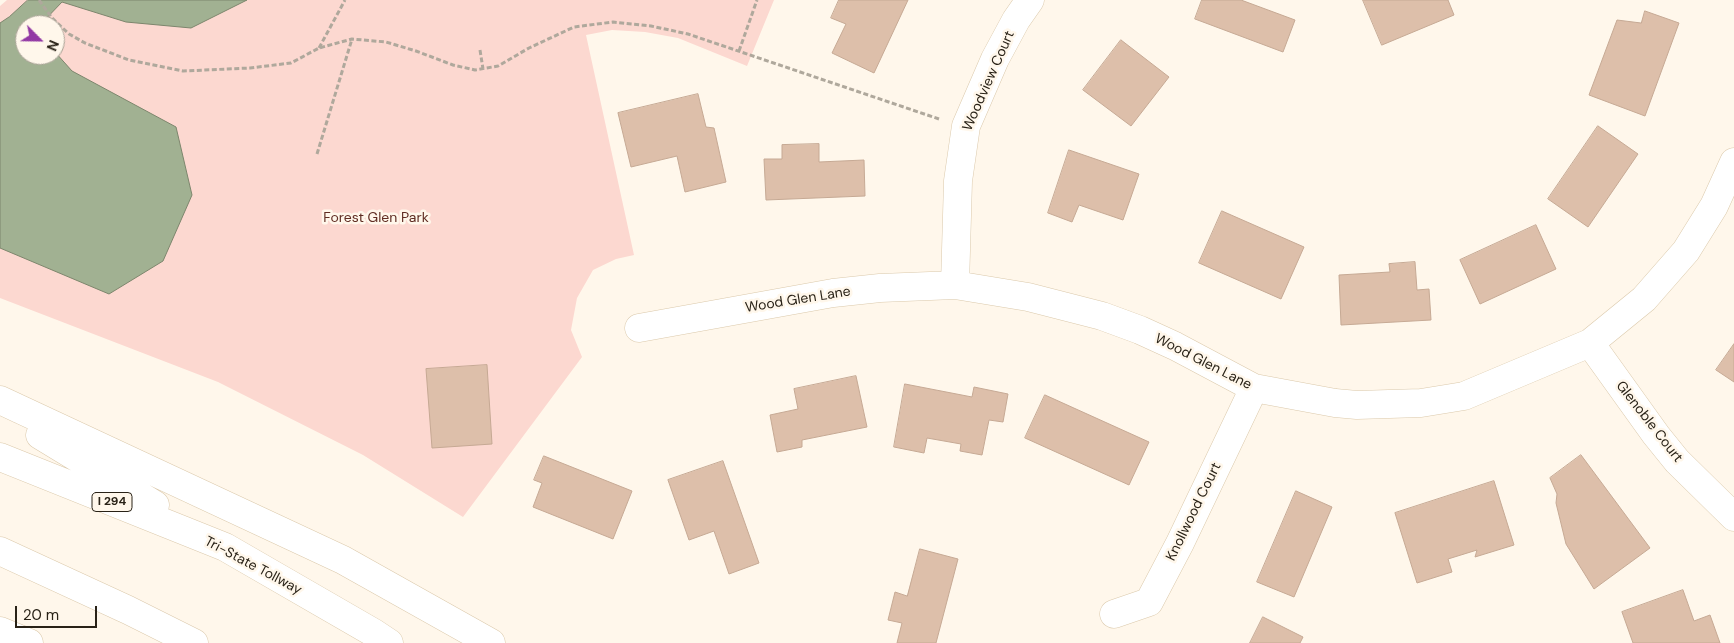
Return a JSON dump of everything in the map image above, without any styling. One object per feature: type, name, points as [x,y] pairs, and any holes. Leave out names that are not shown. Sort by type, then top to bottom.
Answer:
[{"type":"main road","name":"Woodview Court","points":[[955,286],[958,181],[966,126],[995,59],[1016,20],[1030,0]]},
{"type":"main road","name":"Wood Glen Lane","points":[[639,328],[833,293],[880,288],[955,286],[1028,296],[1102,316],[1175,346],[1254,388],[1350,405],[1386,406],[1421,403],[1464,396],[1590,343],[1644,299],[1686,252],[1714,206],[1734,162]]},
{"type":"main road","name":"Glenoble Court","points":[[1590,343],[1656,435],[1678,461],[1734,517]]},
{"type":"main road","name":"Knollwood Court","points":[[1114,614],[1149,602],[1180,543],[1254,388]]},
{"type":"main road","points":[[0,400],[343,560],[491,643]]},
{"type":"main road","points":[[0,411],[225,547]]},
{"type":"main road","name":"Tri-State Tollway","points":[[0,457],[225,547],[389,643]]},
{"type":"main road","points":[[0,551],[128,610],[194,643]]},
{"type":"main road","points":[[0,630],[29,643]]},
{"type":"path","points":[[39,0],[52,18],[69,34],[85,43],[129,60],[183,71],[250,68],[291,62],[319,48],[352,39],[386,42],[453,65],[475,70],[498,66],[529,48],[574,27],[614,22],[652,26],[688,34],[949,122],[966,126]]},
{"type":"path","points":[[319,48],[345,0]]},
{"type":"path","points":[[739,52],[757,0]]},
{"type":"path","points":[[317,154],[352,39]]},
{"type":"path","points":[[480,50],[483,68]]},
{"type":"green space","name":"Forest Glen Park","points":[[7,0],[774,0],[747,66],[678,38],[645,32],[612,30],[586,35],[634,255],[616,259],[593,270],[577,298],[571,330],[582,357],[463,517],[363,455],[218,382],[0,298],[0,6]]},
{"type":"shaded area","points":[[28,0],[247,0],[191,28],[126,22],[62,2],[50,15],[15,15],[15,65],[65,65],[65,63],[72,71],[176,127],[192,195],[163,261],[109,294],[0,248],[0,23]]},
{"type":"building","points":[[839,0],[908,0],[874,73],[832,53],[846,24],[831,18]]},
{"type":"building","points":[[1202,0],[1241,0],[1295,20],[1283,52],[1195,19]]},
{"type":"building","points":[[1363,0],[1448,0],[1454,15],[1382,45]]},
{"type":"building","points":[[1645,11],[1679,23],[1645,116],[1589,95],[1617,20],[1641,23]]},
{"type":"building","points":[[1121,40],[1169,77],[1131,126],[1083,90]]},
{"type":"building","points":[[698,94],[706,127],[714,128],[726,182],[685,192],[677,156],[631,167],[618,113]]},
{"type":"building","points":[[1598,126],[1638,154],[1588,227],[1548,199]]},
{"type":"building","points":[[819,144],[819,162],[864,160],[865,196],[766,200],[764,159],[782,159],[782,145]]},
{"type":"building","points":[[1069,150],[1139,174],[1123,220],[1079,205],[1072,222],[1048,213]]},
{"type":"building","points":[[1222,211],[1304,247],[1281,299],[1199,263]]},
{"type":"building","points":[[1536,225],[1556,269],[1480,304],[1460,260]]},
{"type":"building","points":[[1415,262],[1417,290],[1429,289],[1431,320],[1341,325],[1339,275],[1390,272],[1389,264]]},
{"type":"building","points":[[1734,344],[1734,382],[1716,370]]},
{"type":"building","points":[[487,365],[492,444],[432,448],[426,369]]},
{"type":"building","points":[[856,376],[867,427],[802,440],[802,447],[777,452],[770,415],[798,409],[794,389]]},
{"type":"building","points":[[905,384],[972,397],[974,387],[1008,394],[1003,422],[989,420],[982,455],[960,451],[961,444],[927,438],[924,453],[894,447]]},
{"type":"building","points":[[1045,395],[1149,442],[1129,485],[1025,438]]},
{"type":"building","points":[[1581,455],[1650,548],[1594,589],[1566,544],[1556,503],[1557,494],[1550,478]]},
{"type":"building","points":[[544,456],[632,491],[613,539],[533,507],[542,483],[534,480]]},
{"type":"building","points":[[723,461],[759,563],[729,574],[714,531],[689,540],[668,480]]},
{"type":"building","points":[[1494,481],[1514,545],[1475,557],[1477,550],[1448,559],[1452,572],[1417,583],[1395,513]]},
{"type":"building","points":[[1296,491],[1332,507],[1294,597],[1257,582]]},
{"type":"building","points":[[920,549],[958,559],[936,643],[897,643],[902,623],[888,620],[895,592],[907,596]]},
{"type":"building","points":[[1683,590],[1694,621],[1710,615],[1720,643],[1633,643],[1622,612]]},
{"type":"building","points":[[1263,617],[1303,637],[1300,643],[1250,643]]}]
